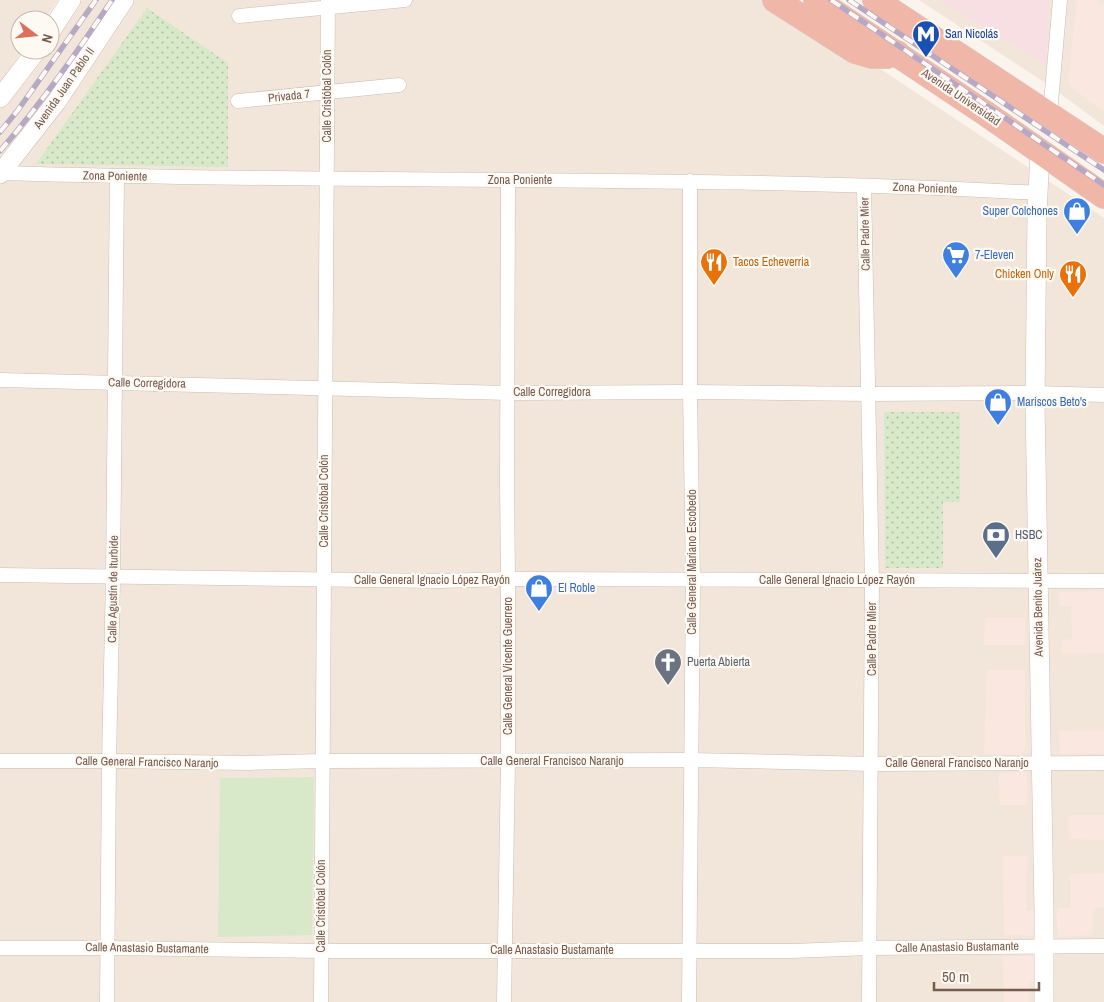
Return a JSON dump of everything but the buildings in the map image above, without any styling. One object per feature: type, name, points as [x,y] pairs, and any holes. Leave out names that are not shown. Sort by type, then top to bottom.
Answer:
[{"type":"highway","points":[[775,0],[855,51],[872,56],[887,56],[897,53]]},
{"type":"highway","name":"Avenida Universidad","points":[[816,0],[897,53],[1104,196]]},
{"type":"highway","points":[[875,0],[1104,151]]},
{"type":"street","points":[[60,17],[72,0]]},
{"type":"street","name":"Avenida Juan Pablo II","points":[[1,173],[57,101],[124,0]]},
{"type":"street","points":[[239,16],[328,4],[405,0]]},
{"type":"street","points":[[1050,114],[1060,0]]},
{"type":"street","name":"Calle Cristóbal Colón","points":[[320,1002],[328,4]]},
{"type":"street","points":[[0,98],[29,60]]},
{"type":"street","name":"Privada 7","points":[[238,101],[399,85]]},
{"type":"street","name":"Avenida Benito Juárez","points":[[1040,152],[1035,393],[1044,1002]]},
{"type":"street","name":"Zona Poniente","points":[[1,173],[117,176],[690,181],[1038,193]]},
{"type":"street","name":"Calle Agustín de Iturbide","points":[[107,1002],[117,176]]},
{"type":"street","name":"Calle General Vicente Guerrero","points":[[504,1002],[508,761],[508,180]]},
{"type":"street","name":"Calle General Mariano Escobedo","points":[[689,1002],[693,580],[690,392],[690,181]]},
{"type":"street","name":"Calle Padre Mier","points":[[864,186],[872,581],[869,1002]]},
{"type":"street","name":"Calle Corregidora","points":[[0,380],[508,393],[1035,393],[1104,395]]},
{"type":"street","name":"Calle General Ignacio López Rayón","points":[[0,575],[439,581],[508,579],[1104,581]]},
{"type":"street","name":"Calle General Francisco Naranjo","points":[[0,761],[248,763],[691,760],[872,764],[1104,763]]},
{"type":"street","name":"Calle Anastasio Bustamante","points":[[0,948],[504,951],[1104,946]]},
{"type":"shaded area","points":[[0,0],[58,0],[51,10],[10,10],[10,60],[16,60],[0,84]]},
{"type":"shaded area","points":[[82,0],[777,0],[1104,218],[1104,1002],[0,1002],[0,100],[33,60],[60,60],[60,27]]},
{"type":"shaded area","points":[[919,0],[1104,0],[1104,126],[1050,86]]},
{"type":"shaded area","points":[[939,0],[1050,0],[1045,65],[999,37]]},
{"type":"shaded area","points":[[1077,0],[1099,0],[1098,3],[1104,4],[1104,112],[1068,85]]},
{"type":"shaded area","points":[[1104,591],[1104,653],[1062,654],[1061,640],[1072,639],[1071,606],[1059,606],[1059,592]]},
{"type":"shaded area","points":[[985,618],[1025,618],[1025,645],[984,645]]},
{"type":"shaded area","points":[[987,670],[1025,670],[1025,748],[1020,755],[984,754]]},
{"type":"shaded area","points":[[1104,730],[1104,753],[1060,754],[1059,731]]},
{"type":"shaded area","points":[[1026,772],[1027,805],[1000,805],[998,774]]},
{"type":"shaded area","points":[[1069,815],[1104,815],[1104,840],[1069,839]]},
{"type":"shaded area","points":[[1003,856],[1027,856],[1026,911],[1039,910],[1039,936],[1004,935]]},
{"type":"shaded area","points":[[1104,873],[1104,907],[1093,908],[1093,935],[1058,937],[1057,908],[1070,908],[1070,874]]},
{"type":"shaded area","points":[[1003,956],[1037,956],[1038,981],[1029,980],[1029,1002],[1004,1002]]},
{"type":"green space","points":[[147,8],[228,63],[228,167],[36,164]]},
{"type":"green space","points":[[884,412],[960,412],[960,502],[943,502],[943,568],[885,568]]},
{"type":"green space","points":[[314,777],[312,935],[218,937],[220,778]]},
{"type":"railway","points":[[0,132],[18,110],[96,0]]},
{"type":"railway","points":[[0,151],[30,115],[112,0]]},
{"type":"railway","points":[[831,0],[1104,185]]},
{"type":"railway","points":[[849,0],[1104,170]]},
{"type":"place","name":"San Nicolás","points":[[926,58]]},
{"type":"place","name":"Super Colchones","points":[[1077,235]]},
{"type":"place","name":"7-Eleven","points":[[956,279]]},
{"type":"place","name":"Tacos Echeverria","points":[[714,286]]},
{"type":"place","name":"Chicken Only","points":[[1073,298]]},
{"type":"place","name":"Mariscos Beto's","points":[[998,426]]},
{"type":"place","name":"HSBC","points":[[996,559]]},
{"type":"place","name":"El Roble","points":[[539,612]]},
{"type":"place","name":"Puerta Abierta","points":[[668,686]]}]
